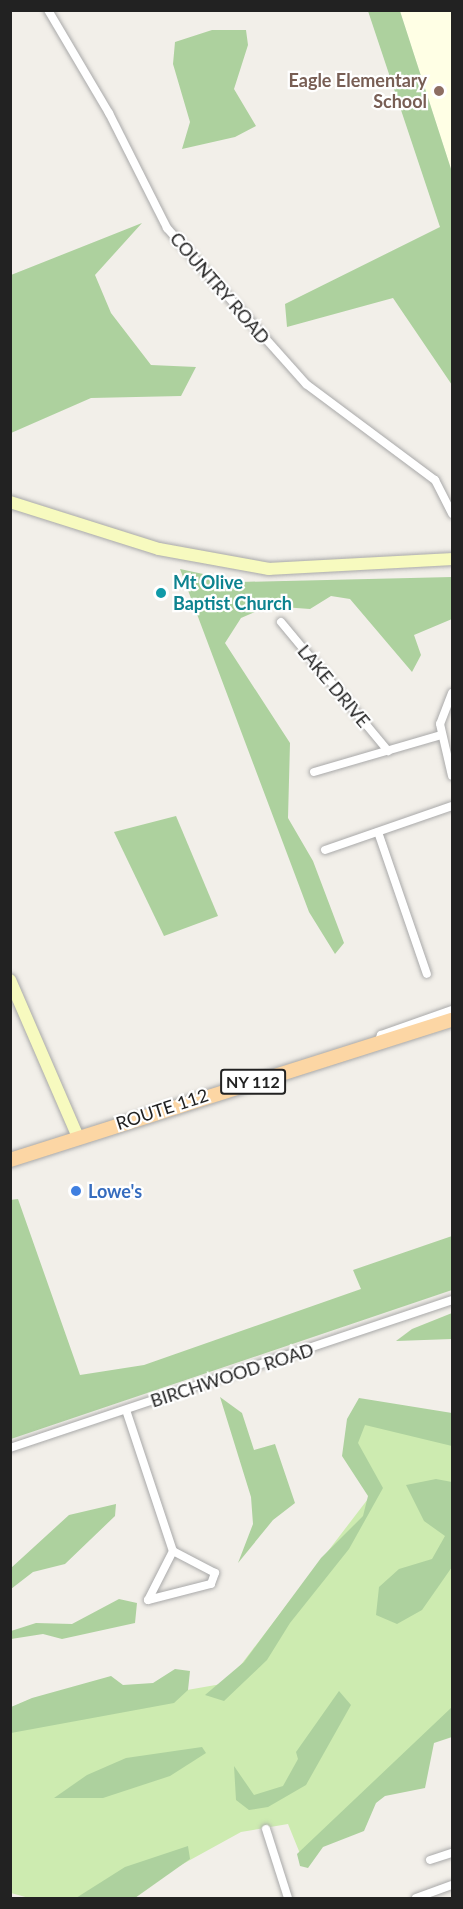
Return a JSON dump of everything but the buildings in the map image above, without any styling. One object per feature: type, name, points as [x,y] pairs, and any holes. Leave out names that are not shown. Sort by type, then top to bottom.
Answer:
[{"type":"main road","name":"ROUTE 112","points":[[10,1160],[453,1020]]},
{"type":"street","name":"COUNTRY ROAD","points":[[48,10],[109,113],[167,228],[306,384],[435,480],[453,514]]},
{"type":"street","points":[[10,502],[159,549],[269,569],[453,559]]},
{"type":"street","name":"LAKE DRIVE","points":[[281,622],[388,750]]},
{"type":"street","points":[[453,693],[443,712],[441,735],[453,776]]},
{"type":"street","name":"LAKE DRIVE","points":[[314,772],[441,735]]},
{"type":"street","points":[[325,850],[453,806]]},
{"type":"street","points":[[378,832],[427,974]]},
{"type":"street","points":[[10,980],[78,1137]]},
{"type":"street","points":[[377,1045],[381,1035],[453,1010]]},
{"type":"street","name":"BIRCHWOOD ROAD","points":[[10,1448],[453,1300]]},
{"type":"street","points":[[126,1410],[173,1551],[215,1573],[212,1584],[148,1600],[152,1584],[173,1551]]},
{"type":"street","points":[[266,1829],[288,1899]]},
{"type":"street","points":[[430,1860],[453,1853]]},
{"type":"street","points":[[416,1899],[453,1885]]},
{"type":"shaded area","name":"Eagle Elementary School","points":[[400,11],[452,11],[452,172]]},
{"type":"green space","points":[[368,11],[400,11],[452,172],[452,385],[393,298],[287,327],[285,304],[440,227]]},
{"type":"green space","points":[[212,30],[246,30],[248,45],[234,89],[256,126],[235,137],[182,149],[190,122],[173,64],[175,42]]},
{"type":"green space","points":[[142,223],[95,275],[111,313],[151,365],[196,367],[181,396],[91,398],[11,433],[11,275]]},
{"type":"green space","points":[[180,569],[240,582],[452,577],[452,619],[414,635],[421,655],[412,672],[350,599],[331,596],[310,609],[269,606],[241,618],[225,643],[290,743],[288,818],[313,861],[344,943],[335,954],[309,912]]},
{"type":"green space","points":[[176,816],[218,916],[164,936],[114,832]]},
{"type":"green space","points":[[18,1199],[80,1375],[144,1365],[361,1289],[353,1270],[452,1236],[452,1290],[11,1439],[10,1200]]},
{"type":"green space","points":[[452,1313],[452,1339],[396,1341],[412,1329]]},
{"type":"green space","points":[[220,1397],[242,1413],[254,1450],[275,1444],[295,1503],[273,1520],[238,1563],[253,1524],[251,1497]]},
{"type":"green space","points":[[359,1398],[452,1413],[452,1446],[365,1425],[358,1443],[383,1488],[349,1549],[290,1623],[267,1660],[224,1701],[205,1695],[244,1662],[321,1558],[363,1516],[368,1496],[342,1456],[347,1419]]},
{"type":"green space","points":[[366,1413],[452,1429],[452,1725],[303,1861],[288,1824],[241,1832],[121,1898],[29,1898],[11,1893],[11,1721],[227,1683],[374,1491],[350,1447]]},
{"type":"green space","points":[[436,1479],[452,1482],[452,1567],[422,1610],[397,1624],[376,1615],[379,1587],[399,1569],[432,1559],[445,1536],[424,1521],[406,1485]]},
{"type":"green space","points":[[116,1504],[115,1516],[65,1564],[33,1572],[11,1589],[11,1568],[69,1515]]},
{"type":"green space","points":[[119,1599],[137,1603],[135,1623],[62,1639],[43,1634],[11,1639],[11,1631],[36,1623],[72,1624]]},
{"type":"green space","points":[[175,1669],[190,1671],[188,1690],[174,1703],[11,1733],[11,1707],[32,1698],[111,1676],[123,1685],[153,1683]]},
{"type":"green space","points":[[339,1691],[351,1705],[306,1785],[268,1807],[249,1810],[236,1800],[234,1766],[254,1795],[283,1786],[298,1759],[296,1752]]},
{"type":"green space","points":[[452,1707],[452,1737],[434,1743],[425,1788],[385,1796],[376,1803],[364,1831],[323,1847],[308,1868],[300,1866],[297,1854]]},
{"type":"green space","points":[[202,1747],[206,1753],[170,1776],[103,1798],[54,1798],[87,1775],[126,1758]]},
{"type":"green space","points":[[188,1846],[190,1859],[135,1898],[76,1898],[125,1867]]},
{"type":"place","name":"Eagle Elementary School","points":[[439,91]]},
{"type":"place","name":"Mt Olive Baptist Church","points":[[161,593]]},
{"type":"place","name":"Lowe's","points":[[76,1191]]}]
